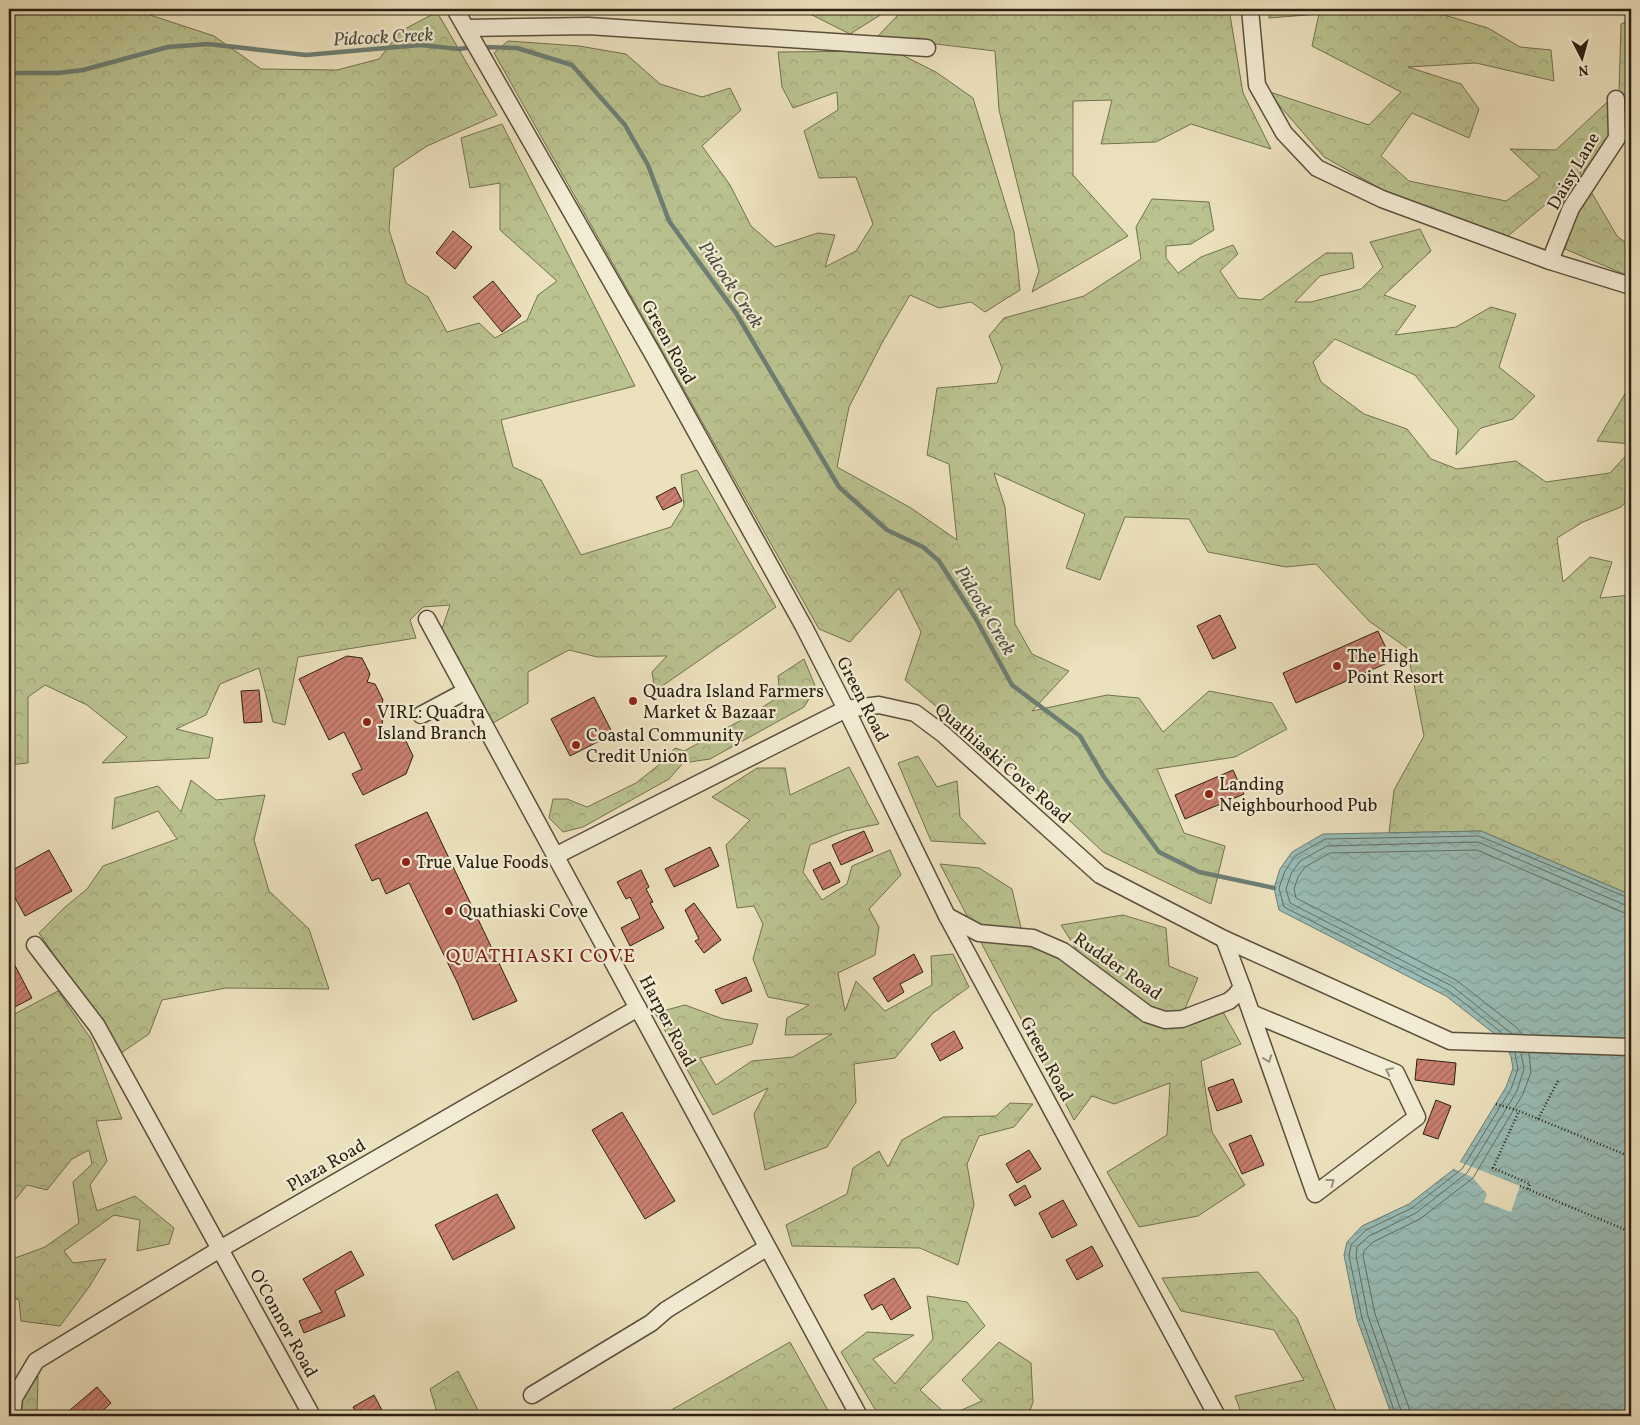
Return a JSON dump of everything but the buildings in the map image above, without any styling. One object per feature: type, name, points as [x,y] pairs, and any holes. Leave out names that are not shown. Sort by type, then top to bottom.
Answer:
[{"type":"street","name":"Green Road","points":[[456,9],[654,356],[800,620],[846,709],[946,916],[1217,1416]]},
{"type":"street","points":[[1250,9],[1257,85],[1284,133],[1317,168],[1382,199],[1550,260],[1631,286]]},
{"type":"street","points":[[466,28],[588,26],[927,48]]},
{"type":"street","name":"Daisy Lane","points":[[1550,260],[1571,208],[1616,138],[1616,99]]},
{"type":"street","name":"Harper Road","points":[[427,619],[766,1248],[859,1416]]},
{"type":"street","points":[[421,714],[466,691]]},
{"type":"street","name":"Quathiaski Cove Road","points":[[555,856],[846,709],[880,705],[915,713],[943,734],[1100,874],[1224,940],[1450,1041],[1631,1047]]},
{"type":"street","name":"Rudder Road","points":[[946,916],[979,933],[1033,938],[1063,951],[1146,1014],[1165,1020],[1182,1019],[1229,1001],[1242,987]]},
{"type":"street","points":[[1224,940],[1315,1194],[1417,1117],[1396,1073],[1251,1013]]},
{"type":"street","name":"O'Connor Road","points":[[35,945],[97,1026],[312,1416]]},
{"type":"street","name":"Plaza Road","points":[[12,1416],[14,1398],[36,1361],[220,1248],[638,1008]]},
{"type":"street","points":[[532,1395],[652,1323],[666,1310],[766,1248]]},
{"type":"path","points":[[1538,1119],[1559,1079]]},
{"type":"path","points":[[1496,1104],[1519,1111],[1631,1157]]},
{"type":"path","points":[[1519,1111],[1493,1168],[1530,1184],[1528,1189]]},
{"type":"path","points":[[1520,1186],[1631,1232]]},
{"type":"green space","points":[[9,9],[146,9],[144,13],[214,36],[261,69],[337,70],[379,59],[401,31],[437,12],[497,115],[427,146],[394,168],[389,230],[406,283],[428,297],[447,332],[479,323],[495,338],[527,320],[538,295],[557,281],[500,230],[500,183],[470,188],[461,138],[502,124],[635,386],[501,420],[513,467],[541,480],[581,555],[671,527],[684,506],[681,475],[697,470],[776,607],[655,691],[652,672],[667,656],[597,657],[569,650],[528,672],[528,703],[493,723],[442,629],[450,605],[423,607],[410,620],[416,638],[298,657],[285,725],[273,722],[259,668],[220,684],[206,715],[176,729],[213,738],[209,758],[102,763],[127,737],[87,705],[45,685],[28,697],[28,763],[9,765]]},
{"type":"green space","points":[[811,9],[890,9],[850,34],[808,13]]},
{"type":"green space","points":[[948,9],[1229,9],[1243,93],[1271,149],[1191,124],[1156,142],[1101,144],[1112,100],[1073,101],[1073,175],[1128,236],[1032,292],[1039,271],[999,110],[995,51],[877,37],[898,15],[946,14]]},
{"type":"green space","points":[[1269,9],[1424,9],[1488,28],[1520,47],[1551,50],[1554,81],[1476,63],[1408,67],[1461,84],[1479,109],[1469,138],[1412,113],[1381,156],[1409,181],[1506,201],[1540,177],[1510,149],[1556,150],[1619,91],[1621,24],[1631,20],[1631,133],[1580,173],[1617,236],[1631,247],[1631,277],[1565,249],[1575,215],[1558,194],[1508,236],[1383,190],[1324,157],[1267,91],[1369,125],[1401,92],[1312,46],[1319,14],[1269,18]]},
{"type":"green space","points":[[508,41],[579,46],[626,54],[660,84],[702,97],[730,88],[741,110],[702,146],[730,185],[751,226],[775,247],[818,233],[835,235],[825,267],[856,251],[873,224],[856,177],[819,178],[804,131],[838,110],[837,92],[793,108],[782,87],[778,52],[894,51],[936,72],[973,98],[1014,232],[1020,290],[985,312],[971,302],[939,308],[910,295],[882,343],[849,407],[837,467],[911,508],[957,540],[949,464],[927,455],[937,388],[997,383],[1002,368],[989,336],[1004,318],[1084,296],[1141,259],[1136,227],[1152,199],[1209,202],[1214,230],[1191,244],[1166,246],[1166,258],[1178,273],[1201,257],[1233,245],[1238,254],[1220,271],[1238,298],[1261,300],[1326,253],[1352,253],[1354,268],[1320,276],[1295,302],[1311,302],[1361,289],[1383,267],[1370,242],[1420,229],[1431,251],[1384,295],[1416,306],[1395,335],[1456,327],[1491,307],[1516,314],[1499,367],[1535,396],[1513,419],[1481,428],[1456,455],[1458,429],[1415,375],[1335,339],[1313,362],[1321,382],[1364,414],[1407,429],[1431,459],[1457,469],[1516,461],[1546,482],[1610,473],[1631,450],[1631,496],[1621,507],[1583,522],[1557,538],[1563,582],[1590,557],[1612,562],[1600,598],[1631,595],[1631,895],[1481,831],[1389,833],[1394,790],[1424,736],[1407,648],[1369,621],[1316,564],[1286,567],[1208,552],[1189,519],[1125,517],[1100,580],[1066,568],[1085,514],[994,473],[1005,507],[1015,624],[1032,654],[1069,671],[1032,711],[1107,695],[1139,698],[1163,732],[1209,691],[1272,703],[1287,729],[1235,757],[1157,769],[1184,833],[1225,846],[1211,904],[1103,852],[1032,785],[905,680],[921,632],[899,588],[850,642],[819,629],[494,53]]},
{"type":"green space","points":[[1631,391],[1631,444],[1597,441],[1626,392]]},
{"type":"green space","points":[[804,659],[816,688],[804,707],[710,759],[683,763],[669,779],[583,827],[563,832],[549,818],[553,799],[567,799],[587,807],[636,783],[660,764],[675,748],[684,751],[747,717],[780,696],[778,676]]},
{"type":"green space","points":[[918,756],[937,787],[957,781],[960,817],[986,844],[931,841],[898,763]]},
{"type":"green space","points":[[849,767],[879,824],[845,831],[810,845],[803,872],[822,900],[847,884],[852,866],[890,850],[901,875],[869,909],[879,927],[875,955],[838,973],[845,1011],[856,981],[885,1011],[932,985],[931,956],[953,954],[969,987],[933,1013],[895,1058],[854,1064],[856,1102],[827,1147],[765,1170],[754,1114],[768,1088],[713,1115],[655,1013],[685,1005],[723,1019],[758,1024],[752,1044],[700,1058],[716,1085],[752,1061],[793,1057],[832,1034],[785,1035],[787,1018],[809,1005],[768,997],[753,959],[763,924],[754,906],[737,908],[726,845],[750,820],[712,797],[757,768],[785,768],[790,795]]},
{"type":"green space","points":[[191,780],[216,800],[265,795],[254,840],[269,891],[309,929],[329,989],[226,988],[162,1000],[149,1034],[121,1053],[39,933],[64,908],[87,889],[103,866],[177,839],[158,811],[112,829],[115,798],[158,786],[181,812]]},
{"type":"green space","points":[[940,864],[979,868],[1012,889],[1024,941],[1078,952],[1061,925],[1123,915],[1166,928],[1169,966],[1198,978],[1184,1011],[1223,1012],[1241,1044],[1201,1061],[1212,1132],[1245,1185],[1198,1216],[1139,1227],[1107,1172],[1167,1135],[1170,1083],[1114,1104],[1092,1096],[1074,1120]]},
{"type":"green space","points":[[58,991],[91,1039],[122,1119],[96,1121],[107,1161],[90,1185],[97,1211],[135,1196],[174,1228],[169,1244],[137,1251],[140,1220],[114,1215],[64,1251],[73,1263],[106,1259],[89,1287],[60,1326],[21,1321],[19,1300],[9,1297],[9,1264],[15,1258],[45,1247],[79,1223],[73,1182],[92,1164],[89,1150],[72,1159],[47,1190],[27,1185],[9,1207],[9,1017]]},
{"type":"green space","points":[[1010,1103],[1033,1104],[1014,1127],[979,1136],[967,1164],[974,1205],[958,1265],[920,1248],[792,1246],[786,1225],[847,1194],[853,1168],[879,1151],[888,1167],[902,1140],[943,1117],[996,1116]]},
{"type":"green space","points":[[1258,1272],[1297,1318],[1338,1416],[1242,1415],[1235,1396],[1304,1380],[1274,1330],[1181,1311],[1162,1278]]},
{"type":"green space","points":[[927,1296],[967,1302],[985,1326],[920,1390],[948,1416],[879,1416],[841,1352],[867,1332],[914,1335],[873,1359],[895,1384],[933,1339]]},
{"type":"green space","points":[[790,1342],[831,1416],[661,1416]]},
{"type":"green space","points":[[999,1342],[1031,1363],[1033,1402],[1028,1416],[948,1416],[982,1401],[962,1380]]},
{"type":"green space","points":[[458,1371],[481,1416],[438,1416],[430,1389]]},
{"type":"green space","points":[[38,1376],[37,1416],[17,1416],[19,1400]]},
{"type":"water","points":[[1481,831],[1631,895],[1631,1416],[1392,1416],[1357,1319],[1344,1255],[1347,1242],[1362,1226],[1409,1204],[1458,1166],[1506,1087],[1513,1068],[1511,1057],[1505,1042],[1446,996],[1279,910],[1274,888],[1280,869],[1292,852],[1323,834]]},
{"type":"pier","points":[[1460,1162],[1520,1186],[1511,1212],[1484,1202],[1487,1194],[1472,1177],[1454,1169]]},
{"type":"waterway","name":"Pidcock Creek","points":[[9,73],[58,73],[83,70],[168,47],[208,44],[306,55],[420,45],[459,49],[473,47]]},
{"type":"waterway","name":"Pidcock Creek","points":[[480,47],[517,48],[572,65],[625,125],[648,165],[669,221],[736,313],[839,487],[887,530],[923,547],[939,561],[976,619],[1012,685],[1080,736],[1104,777],[1159,852],[1199,872],[1274,888]]},
{"type":"place","name":"The High Point Resort","points":[[1337,666]]},
{"type":"place","name":"Quadra Island Farmers Market & Bazaar","points":[[633,701]]},
{"type":"place","name":"VIRL: Quadra Island Branch","points":[[367,722]]},
{"type":"place","name":"Coastal Community Credit Union","points":[[576,745]]},
{"type":"place","name":"Landing Neighbourhood Pub","points":[[1209,794]]},
{"type":"place","name":"True Value Foods","points":[[406,862]]},
{"type":"place","name":"Quathiaski Cove","points":[[449,911]]},
{"type":"district","name":"QUATHIASKI COVE","points":[[541,955]]}]
